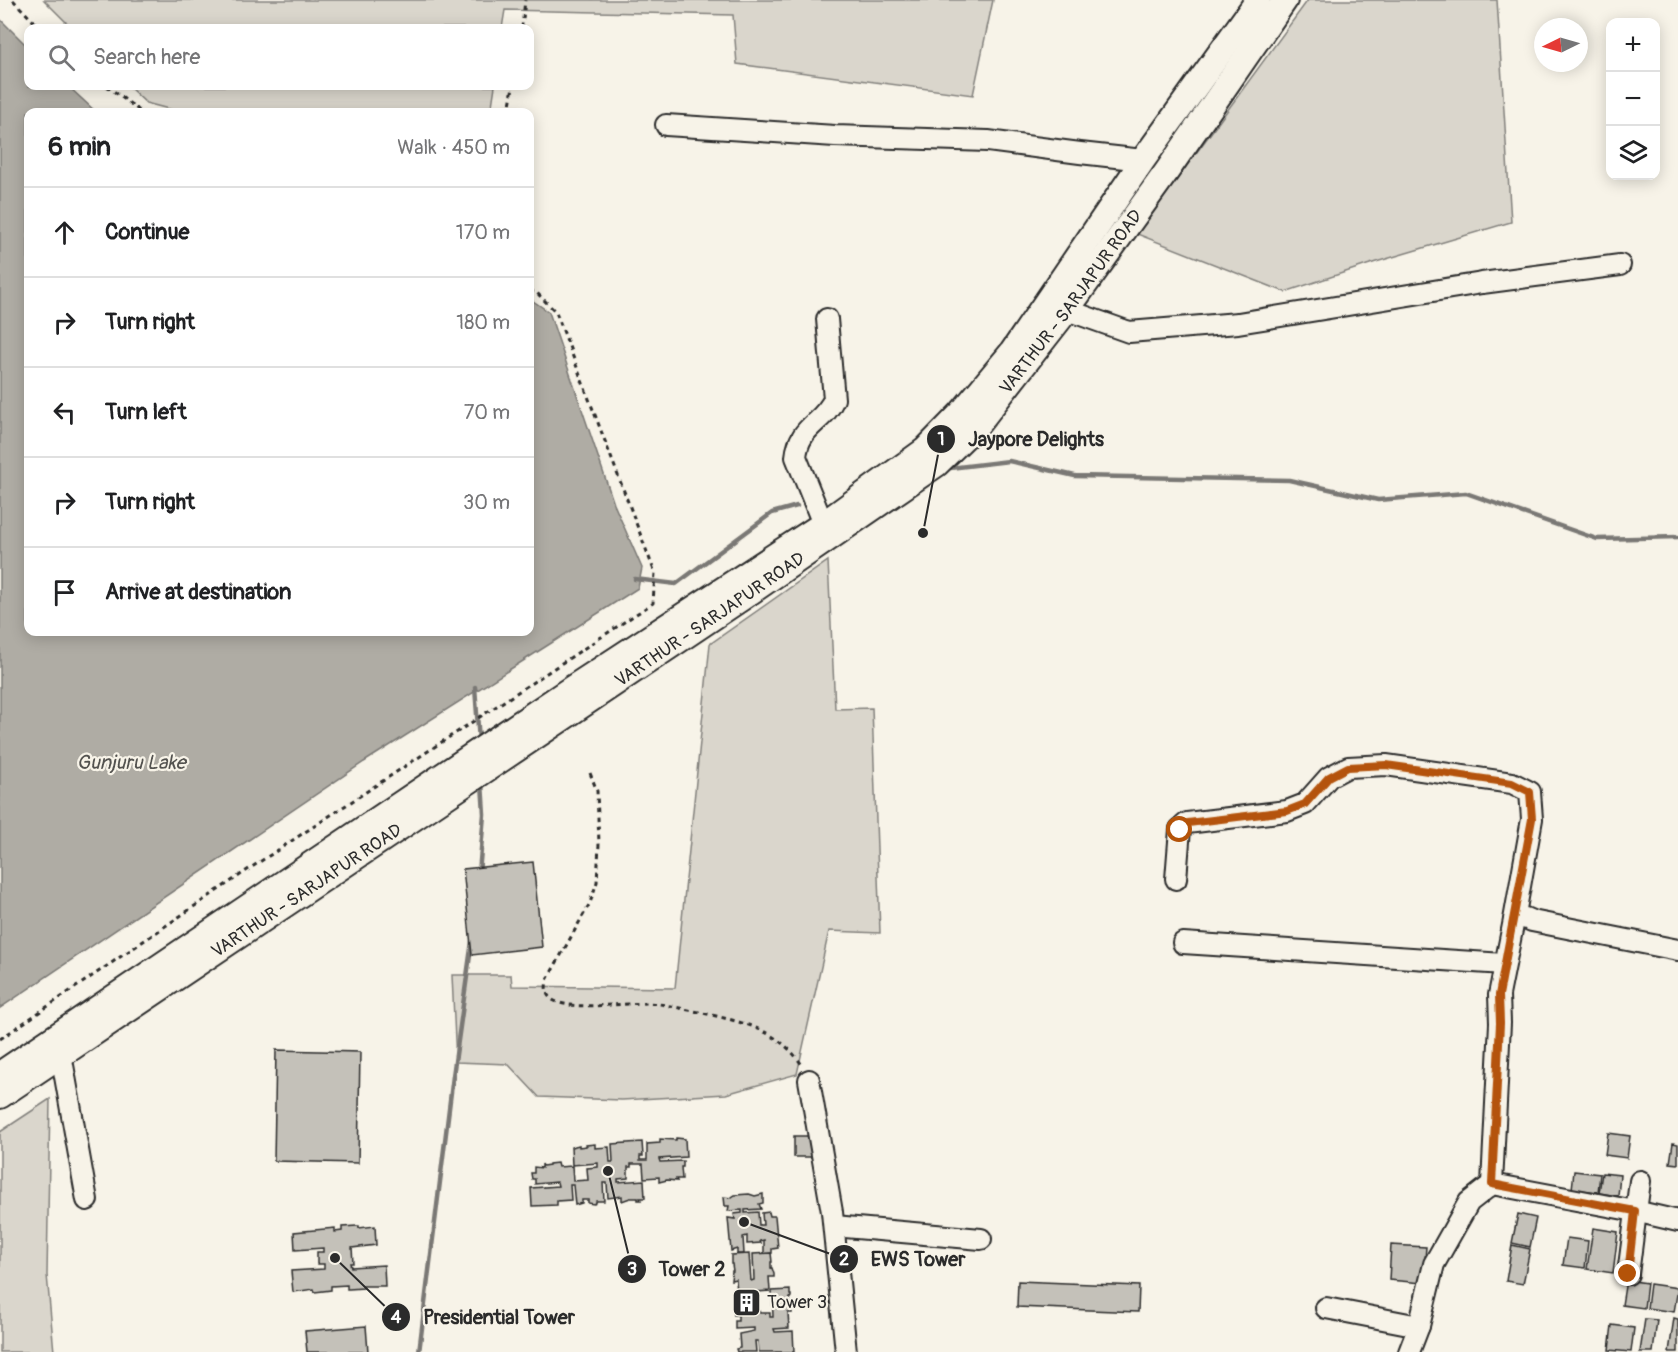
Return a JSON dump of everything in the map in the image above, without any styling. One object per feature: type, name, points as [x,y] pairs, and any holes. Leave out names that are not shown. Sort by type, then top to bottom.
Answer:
[{"type":"main road","name":"VARTHUR - SARJAPUR ROAD","points":[[0,1074],[572,687],[823,524],[925,450],[961,413],[1012,352],[1143,160],[1258,0]]},
{"type":"main road","name":"VARTHUR - SARJAPUR ROAD","points":[[0,1095],[742,598],[937,464],[978,424],[1067,310],[1167,171],[1285,0]]},
{"type":"street","points":[[666,125],[835,136],[988,141],[1143,160]]},
{"type":"street","points":[[1067,310],[1129,332],[1151,331],[1238,323],[1482,283],[1620,265]]},
{"type":"street","points":[[823,524],[796,457],[797,445],[801,436],[831,406],[834,399],[827,319]]},
{"type":"street","points":[[1176,879],[1180,830],[1188,823],[1287,811],[1305,804],[1329,777],[1348,767],[1386,765],[1512,783],[1530,792],[1532,819],[1499,995],[1500,1023],[1492,1184]]},
{"type":"street","points":[[1514,920],[1525,918],[1678,950]]},
{"type":"street","points":[[1184,943],[1504,964]]},
{"type":"street","points":[[62,1054],[87,1200]]},
{"type":"street","points":[[809,1080],[834,1226],[846,1352]]},
{"type":"street","points":[[1628,1274],[1640,1180]]},
{"type":"street","points":[[1409,1352],[1419,1326],[1434,1264],[1469,1202],[1492,1184],[1678,1221]]},
{"type":"street","points":[[834,1226],[981,1239]]},
{"type":"street","points":[[1326,1308],[1419,1326]]},
{"type":"path","points":[[13,0],[36,24]]},
{"type":"path","points":[[522,24],[525,0]]},
{"type":"path","points":[[112,90],[136,108]]},
{"type":"path","points":[[510,108],[512,90]]},
{"type":"path","points":[[0,1039],[252,867],[653,603],[655,573],[556,312],[534,292]]},
{"type":"path","points":[[590,773],[597,791],[599,844],[597,882],[590,903],[547,980],[545,989],[548,996],[555,1002],[572,1005],[663,1004],[746,1023],[760,1029],[796,1056],[809,1080]]},
{"type":"shaded area","points":[[44,0],[993,0],[973,95],[737,64],[733,15],[505,10],[503,24],[68,24]]},
{"type":"shaded area","points":[[1308,0],[1497,0],[1511,222],[1285,292],[1137,234]]},
{"type":"shaded area","points":[[132,90],[494,90],[492,108],[165,108],[146,103]]},
{"type":"shaded area","points":[[828,561],[835,709],[872,708],[880,933],[829,931],[797,1074],[726,1094],[622,1100],[539,1097],[508,1064],[456,1062],[452,975],[511,975],[512,986],[675,988],[710,644]]},
{"type":"shaded area","points":[[50,1099],[47,1275],[54,1352],[0,1352],[0,1132]]},
{"type":"water","name":"Gunjuru Lake","points":[[0,19],[24,43],[24,90],[72,90],[92,108],[24,108],[24,636],[534,636],[534,302],[549,312],[614,504],[642,568],[638,588],[364,762],[0,1008]]},
{"type":"building","points":[[533,862],[542,947],[472,955],[463,869]]},
{"type":"building","points":[[276,1050],[360,1052],[358,1163],[274,1161]]},
{"type":"building","points":[[1608,1133],[1630,1136],[1627,1158],[1605,1155]]},
{"type":"building","points":[[794,1136],[812,1136],[812,1157],[794,1157]]},
{"type":"building","points":[[676,1138],[685,1139],[686,1157],[659,1159],[660,1162],[683,1161],[682,1179],[659,1182],[659,1177],[644,1178],[643,1164],[631,1164],[631,1167],[628,1167],[628,1178],[618,1179],[618,1182],[644,1180],[645,1198],[640,1198],[641,1200],[630,1198],[622,1201],[622,1196],[608,1198],[607,1183],[603,1183],[604,1201],[596,1201],[594,1204],[588,1203],[588,1200],[582,1200],[582,1203],[575,1205],[573,1185],[570,1185],[571,1200],[557,1201],[557,1205],[532,1206],[531,1188],[558,1186],[557,1182],[535,1184],[531,1173],[534,1173],[534,1167],[542,1168],[542,1164],[543,1166],[557,1163],[558,1167],[572,1166],[573,1181],[588,1180],[587,1168],[598,1167],[598,1163],[572,1165],[571,1147],[595,1144],[595,1148],[609,1147],[610,1162],[613,1162],[612,1144],[642,1142],[643,1156],[640,1156],[640,1160],[647,1160],[647,1144],[660,1143],[660,1139],[676,1140]]},
{"type":"building","points":[[1673,1143],[1678,1144],[1678,1164],[1670,1163]]},
{"type":"building","points":[[1574,1171],[1600,1174],[1598,1192],[1572,1189]]},
{"type":"building","points":[[1602,1173],[1620,1175],[1618,1196],[1599,1193]]},
{"type":"building","points":[[763,1194],[763,1203],[759,1204],[761,1209],[745,1210],[745,1213],[758,1212],[759,1225],[763,1225],[762,1213],[769,1212],[770,1216],[775,1216],[778,1248],[772,1249],[772,1253],[764,1254],[764,1240],[760,1241],[761,1243],[747,1244],[747,1236],[743,1237],[744,1254],[737,1254],[737,1249],[731,1251],[728,1218],[735,1219],[734,1214],[742,1213],[742,1210],[728,1211],[729,1206],[725,1206],[724,1197],[732,1198],[735,1195],[755,1196]]},
{"type":"building","points":[[1518,1214],[1536,1218],[1530,1247],[1512,1243]]},
{"type":"building","points":[[359,1226],[359,1228],[375,1226],[376,1245],[352,1248],[351,1267],[384,1265],[385,1286],[347,1289],[347,1285],[331,1286],[331,1290],[315,1292],[314,1289],[293,1292],[291,1271],[324,1269],[324,1264],[317,1264],[317,1252],[323,1252],[323,1248],[295,1250],[294,1232],[335,1228],[335,1232],[342,1231],[342,1227]]},
{"type":"building","points":[[1593,1228],[1618,1232],[1613,1273],[1587,1269]]},
{"type":"building","points":[[1567,1238],[1588,1241],[1585,1268],[1563,1265]]},
{"type":"building","points":[[1391,1245],[1426,1247],[1423,1283],[1389,1280]]},
{"type":"building","points":[[1512,1245],[1530,1249],[1523,1284],[1506,1281]]},
{"type":"building","name":"Tower 3","points":[[771,1253],[771,1268],[774,1277],[769,1277],[770,1291],[756,1292],[757,1311],[770,1313],[770,1317],[773,1317],[772,1291],[790,1290],[792,1313],[788,1313],[789,1328],[774,1329],[775,1332],[793,1331],[794,1352],[759,1352],[758,1341],[755,1341],[756,1352],[737,1352],[736,1349],[740,1348],[739,1334],[754,1331],[754,1328],[735,1329],[738,1315],[734,1315],[735,1299],[752,1298],[752,1294],[737,1294],[736,1279],[731,1280],[733,1271],[731,1255],[749,1254],[751,1281],[754,1280],[753,1254]]},
{"type":"building","points":[[1626,1280],[1647,1283],[1644,1308],[1622,1305]]},
{"type":"building","points":[[1018,1281],[1139,1286],[1138,1312],[1017,1307]]},
{"type":"building","points":[[1650,1284],[1678,1288],[1674,1312],[1647,1308]]},
{"type":"building","points":[[1674,1318],[1678,1319],[1678,1352],[1669,1352]]},
{"type":"building","points":[[1645,1319],[1657,1320],[1653,1352],[1640,1352]]},
{"type":"building","points":[[1612,1325],[1634,1328],[1631,1352],[1609,1350]]},
{"type":"building","points":[[366,1326],[368,1352],[307,1352],[305,1331]]},
{"type":"waterway","points":[[950,468],[1009,461],[1075,476],[1289,480],[1378,500],[1466,493],[1597,539],[1678,537]]},
{"type":"waterway","points":[[635,579],[676,584],[772,513],[797,506]]},
{"type":"waterway","points":[[475,687],[479,741]]},
{"type":"waterway","points":[[479,873],[484,814],[482,783]]},
{"type":"waterway","points":[[419,1352],[472,941]]},
{"type":"place","name":"Jaypore Delights","points":[[923,533]]},
{"type":"place","name":"Tower 2","points":[[608,1171]]},
{"type":"place","name":"EWS Tower","points":[[744,1222]]},
{"type":"place","name":"Presidential Tower","points":[[335,1258]]},
{"type":"place","name":"Tower 3","points":[[746,1302]]},
{"type":"route","points":[[1180,830],[1188,823],[1287,811],[1305,804],[1329,777],[1348,767],[1386,765],[1512,783],[1530,792],[1532,819],[1499,995],[1500,1023],[1492,1184],[1635,1211],[1628,1274]]}]
